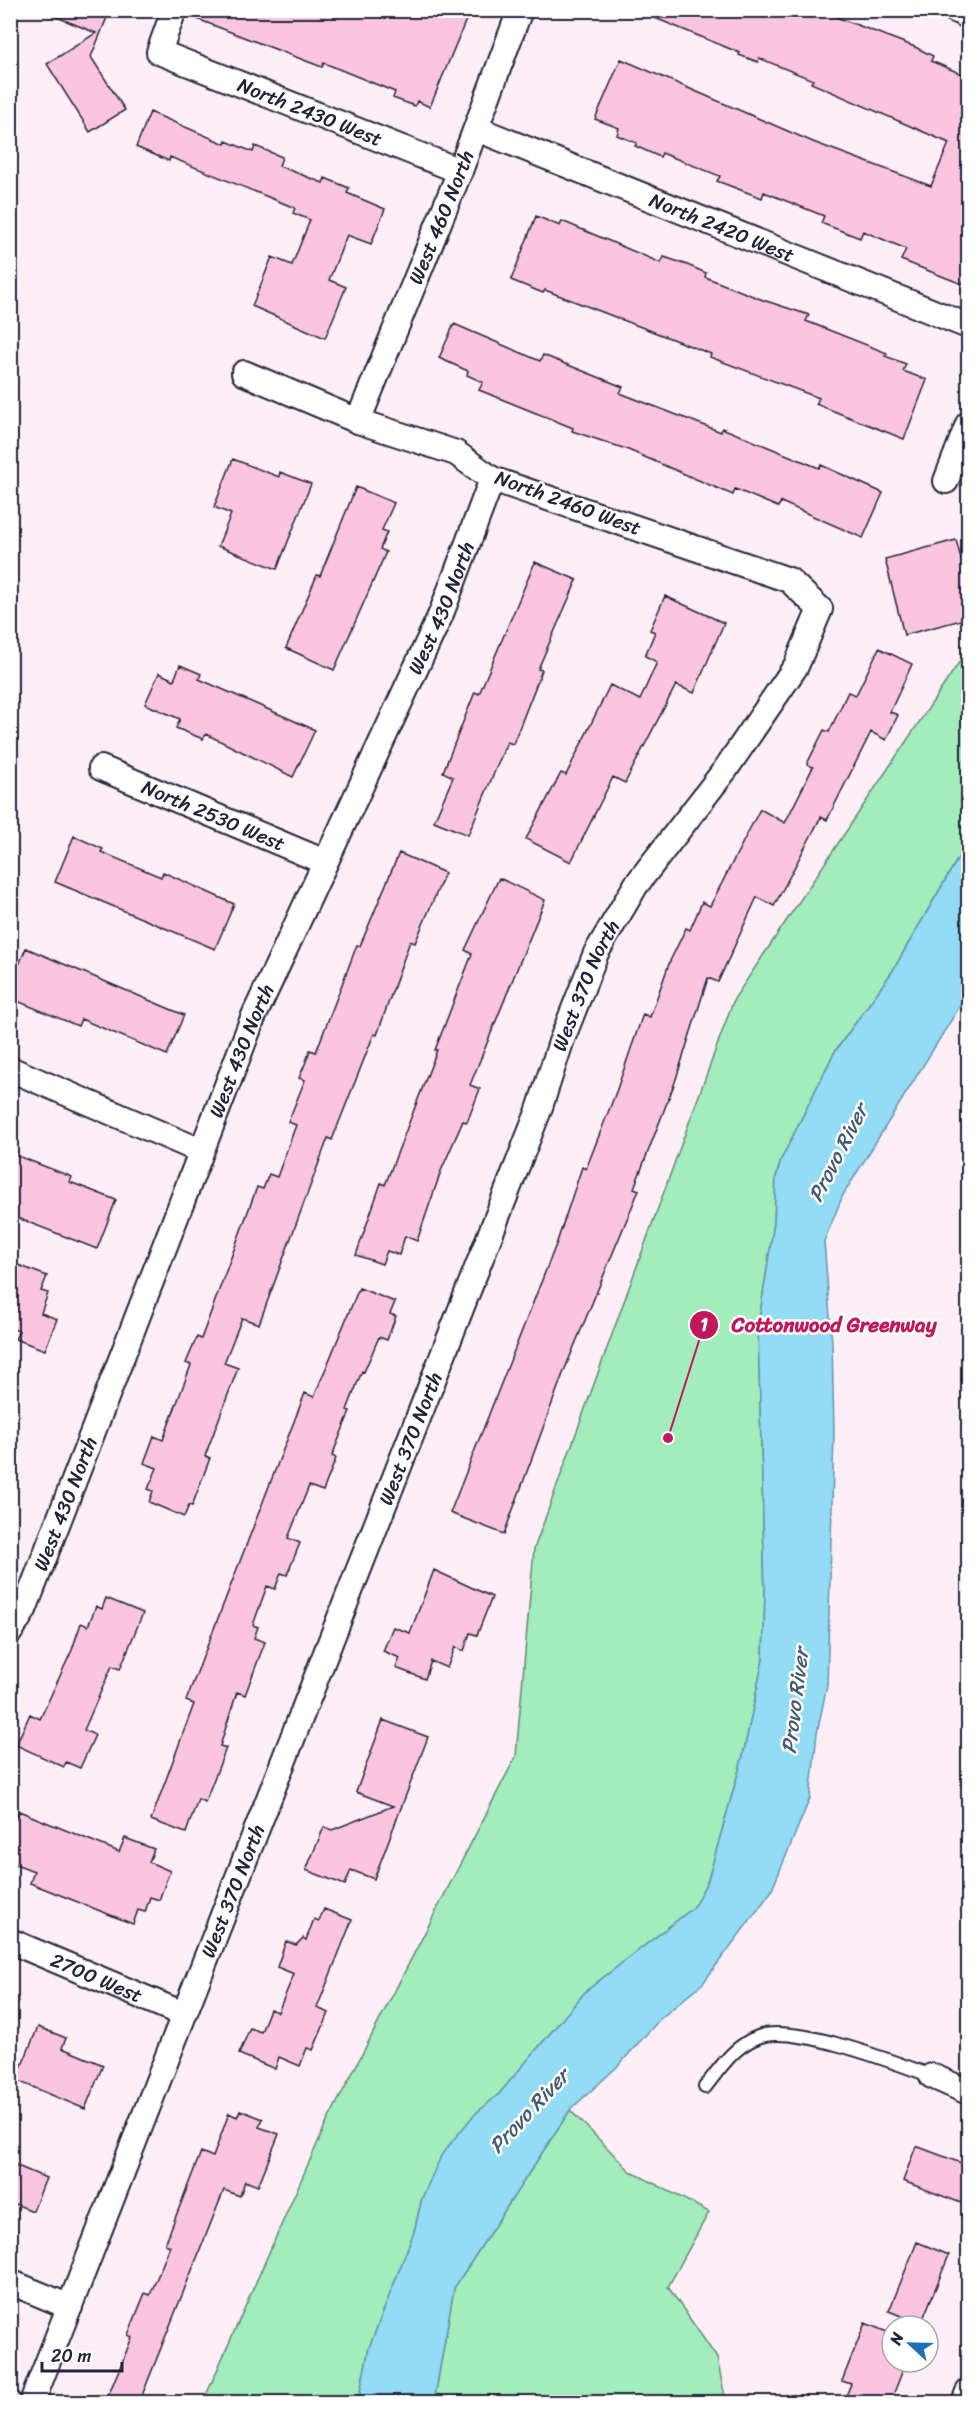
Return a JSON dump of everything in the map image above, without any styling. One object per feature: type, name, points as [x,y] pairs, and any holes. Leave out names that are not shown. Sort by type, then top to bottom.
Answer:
[{"type":"street","name":"North 2430 West","points":[[174,10],[159,52],[460,171]]},
{"type":"street","name":"West 460 North","points":[[358,421],[477,129],[520,10]]},
{"type":"street","points":[[955,10],[969,16]]},
{"type":"street","name":"North 2420 West","points":[[477,129],[969,326]]},
{"type":"street","name":"North 2460 West","points":[[244,373],[358,421],[456,453],[492,479],[789,580],[820,609]]},
{"type":"street","points":[[946,481],[969,424]]},
{"type":"street","name":"West 430 North","points":[[10,1632],[24,1610],[253,1018],[441,615],[492,479]]},
{"type":"street","name":"West 370 North","points":[[32,2403],[538,1110],[561,1042],[596,953],[636,885],[725,770],[796,666],[820,609]]},
{"type":"street","name":"North 2530 West","points":[[101,768],[325,862]]},
{"type":"street","points":[[10,1069],[201,1151]]},
{"type":"street","name":"2700 West","points":[[10,1941],[183,2014]]},
{"type":"street","points":[[932,2076],[969,2092]]},
{"type":"street","points":[[10,2282],[70,2307]]},
{"type":"street","points":[[964,2403],[969,2392]]},
{"type":"lane","points":[[705,2087],[735,2049],[760,2036],[793,2036],[851,2047],[932,2076]]},
{"type":"green space","points":[[968,649],[968,841],[892,972],[834,1053],[781,1160],[776,1177],[774,1223],[758,1327],[765,1594],[763,1660],[743,1756],[708,1880],[693,1908],[586,1991],[499,2094],[473,2116],[422,2198],[414,2232],[369,2348],[358,2402],[203,2402],[325,2126],[516,1756],[534,1549],[734,999]]},
{"type":"green space","points":[[570,2110],[630,2171],[709,2212],[668,2287],[717,2358],[726,2402],[434,2402],[454,2288]]},
{"type":"water","name":"Provo River","points":[[968,841],[968,993],[843,1195],[824,1241],[832,1344],[834,1432],[827,1685],[817,1733],[810,1798],[771,1892],[703,1983],[660,2019],[618,2066],[570,2110],[454,2288],[434,2402],[358,2402],[369,2348],[414,2232],[422,2198],[442,2154],[473,2116],[499,2094],[586,1991],[693,1908],[708,1880],[743,1756],[763,1660],[765,1594],[758,1327],[774,1223],[776,1177],[781,1160],[834,1053],[892,972]]},
{"type":"building","points":[[110,10],[91,57],[125,110],[90,132],[47,64],[96,33],[42,11]]},
{"type":"building","points":[[188,10],[470,10],[430,107],[417,101],[415,106],[393,98],[395,92],[324,63],[322,67],[187,15]]},
{"type":"building","points":[[833,10],[831,15],[915,47],[933,56],[931,61],[969,77],[969,269],[962,284],[901,260],[906,249],[863,231],[860,238],[821,223],[824,216],[764,192],[762,198],[717,181],[720,176],[662,153],[660,157],[635,146],[637,143],[617,135],[619,128],[595,119],[621,59],[813,142],[931,186],[949,143],[811,83],[813,80],[759,58],[758,62],[739,55],[740,53],[638,11]]},
{"type":"building","points":[[150,112],[225,144],[226,141],[253,152],[255,146],[282,157],[279,166],[323,183],[325,178],[349,188],[347,193],[385,209],[371,244],[347,235],[329,280],[346,287],[325,338],[252,306],[272,257],[292,265],[310,220],[293,213],[295,208],[170,157],[169,161],[136,147]]},
{"type":"building","points":[[536,216],[560,226],[562,221],[661,263],[664,257],[685,264],[706,273],[705,277],[809,315],[806,321],[887,353],[885,356],[906,364],[903,371],[927,380],[904,439],[816,404],[819,398],[710,357],[711,354],[545,290],[543,293],[511,280]]},
{"type":"building","points":[[454,324],[540,361],[543,355],[623,387],[620,393],[721,432],[722,428],[819,468],[821,465],[883,493],[863,538],[781,502],[778,507],[735,489],[733,495],[626,449],[572,431],[573,428],[479,390],[483,382],[467,375],[468,371],[439,358]]},
{"type":"building","points":[[233,459],[279,477],[280,472],[311,484],[277,569],[218,546],[231,514],[214,507]]},
{"type":"building","points":[[356,487],[394,503],[382,530],[387,532],[380,549],[386,552],[334,670],[286,648],[317,575],[320,576]]},
{"type":"building","points":[[956,540],[969,589],[969,618],[904,635],[885,559]]},
{"type":"building","points":[[535,562],[577,580],[538,669],[542,670],[513,744],[507,742],[468,835],[434,821],[453,777],[443,772],[475,692],[479,694]]},
{"type":"building","points":[[665,596],[724,623],[694,693],[676,685],[625,783],[613,777],[571,862],[526,839],[561,773],[566,775],[610,685],[640,700],[657,662],[645,656],[655,632],[650,630]]},
{"type":"building","points":[[879,648],[912,664],[890,712],[898,715],[886,740],[871,732],[827,820],[821,817],[774,906],[757,897],[718,982],[708,978],[675,1082],[634,1188],[639,1190],[564,1371],[504,1534],[450,1513],[557,1242],[582,1167],[586,1169],[616,1092],[643,1014],[650,1017],[670,961],[686,928],[690,930],[702,902],[710,906],[760,809],[785,823],[813,767],[807,764],[824,730],[829,732],[848,692],[856,695]]},
{"type":"building","points":[[180,665],[201,674],[199,679],[315,730],[293,777],[206,734],[203,739],[176,728],[180,719],[145,704],[159,673],[174,680]]},
{"type":"building","points":[[74,836],[103,849],[101,852],[161,877],[163,872],[234,904],[215,949],[55,882]]},
{"type":"building","points":[[399,853],[445,873],[415,943],[410,941],[377,1035],[374,1034],[332,1140],[328,1138],[259,1324],[242,1318],[224,1363],[238,1368],[205,1456],[210,1458],[192,1506],[189,1505],[184,1517],[149,1502],[153,1491],[148,1489],[157,1468],[144,1463],[154,1436],[163,1440],[191,1365],[186,1363],[197,1337],[201,1339],[257,1187],[263,1189],[269,1174],[277,1177],[296,1125],[288,1122],[305,1080],[299,1078],[310,1050],[316,1052],[357,945],[360,946]]},
{"type":"building","points":[[499,878],[545,900],[470,1085],[480,1089],[467,1122],[463,1121],[441,1171],[417,1241],[405,1236],[399,1255],[387,1251],[382,1264],[356,1255],[381,1183],[385,1185],[472,954],[465,950]]},
{"type":"building","points":[[26,948],[184,1015],[167,1055],[81,1019],[78,1026],[10,998],[10,986]]},
{"type":"building","points":[[10,1153],[72,1177],[70,1182],[116,1200],[97,1249],[10,1215]]},
{"type":"building","points":[[10,1262],[47,1276],[41,1291],[48,1293],[41,1313],[57,1319],[45,1350],[15,1339],[19,1331],[10,1328]]},
{"type":"building","points":[[359,1288],[395,1302],[390,1314],[396,1316],[387,1340],[379,1337],[364,1372],[362,1371],[347,1410],[350,1411],[332,1456],[336,1458],[323,1491],[309,1486],[288,1538],[300,1543],[287,1575],[281,1573],[275,1589],[267,1586],[253,1625],[258,1627],[254,1638],[265,1642],[245,1695],[237,1692],[220,1746],[226,1748],[205,1802],[198,1799],[186,1833],[151,1820],[194,1704],[186,1701],[305,1393],[314,1397]]},
{"type":"building","points":[[434,1570],[492,1597],[477,1635],[470,1633],[464,1651],[455,1647],[447,1668],[431,1661],[425,1679],[396,1668],[400,1658],[383,1651],[393,1627],[410,1633]]},
{"type":"building","points":[[106,1598],[143,1613],[120,1669],[112,1666],[84,1730],[95,1735],[80,1768],[66,1762],[64,1767],[16,1745],[30,1714],[40,1719],[72,1650],[81,1623],[88,1626],[96,1606],[102,1609]]},
{"type":"building","points":[[383,1720],[428,1737],[374,1879],[351,1870],[345,1885],[306,1870],[324,1827],[332,1830],[393,1806],[356,1792]]},
{"type":"building","points":[[19,1811],[119,1852],[125,1838],[154,1849],[149,1862],[170,1871],[159,1900],[150,1897],[145,1912],[138,1910],[133,1924],[30,1883],[34,1871],[10,1862],[10,1833]]},
{"type":"building","points":[[324,1909],[352,1920],[317,2008],[329,2013],[313,2050],[307,2048],[300,2066],[279,2057],[275,2069],[239,2054],[250,2028],[261,2032],[270,2009],[278,2012],[294,1974],[277,1967],[286,1941],[296,1945],[303,1938],[306,1940],[314,1919],[319,1921]]},
{"type":"building","points":[[38,2027],[66,2038],[62,2048],[103,2065],[85,2109],[16,2080]]},
{"type":"building","points":[[240,2110],[263,2119],[259,2127],[279,2134],[258,2186],[245,2181],[240,2196],[224,2190],[139,2403],[105,2403],[132,2337],[128,2335],[145,2293],[150,2295],[170,2246],[165,2244],[201,2152],[213,2157],[229,2113],[237,2117]]},
{"type":"building","points":[[916,2146],[969,2166],[969,2206],[903,2181]]},
{"type":"building","points":[[10,2163],[46,2178],[33,2211],[10,2202]]},
{"type":"building","points":[[917,2242],[949,2255],[925,2314],[896,2314],[889,2311]]},
{"type":"building","points":[[865,2323],[880,2329],[880,2374],[901,2374],[890,2403],[843,2403],[851,2384],[842,2381]]},
{"type":"place","name":"Cottonwood Greenway","points":[[668,1438]]}]
